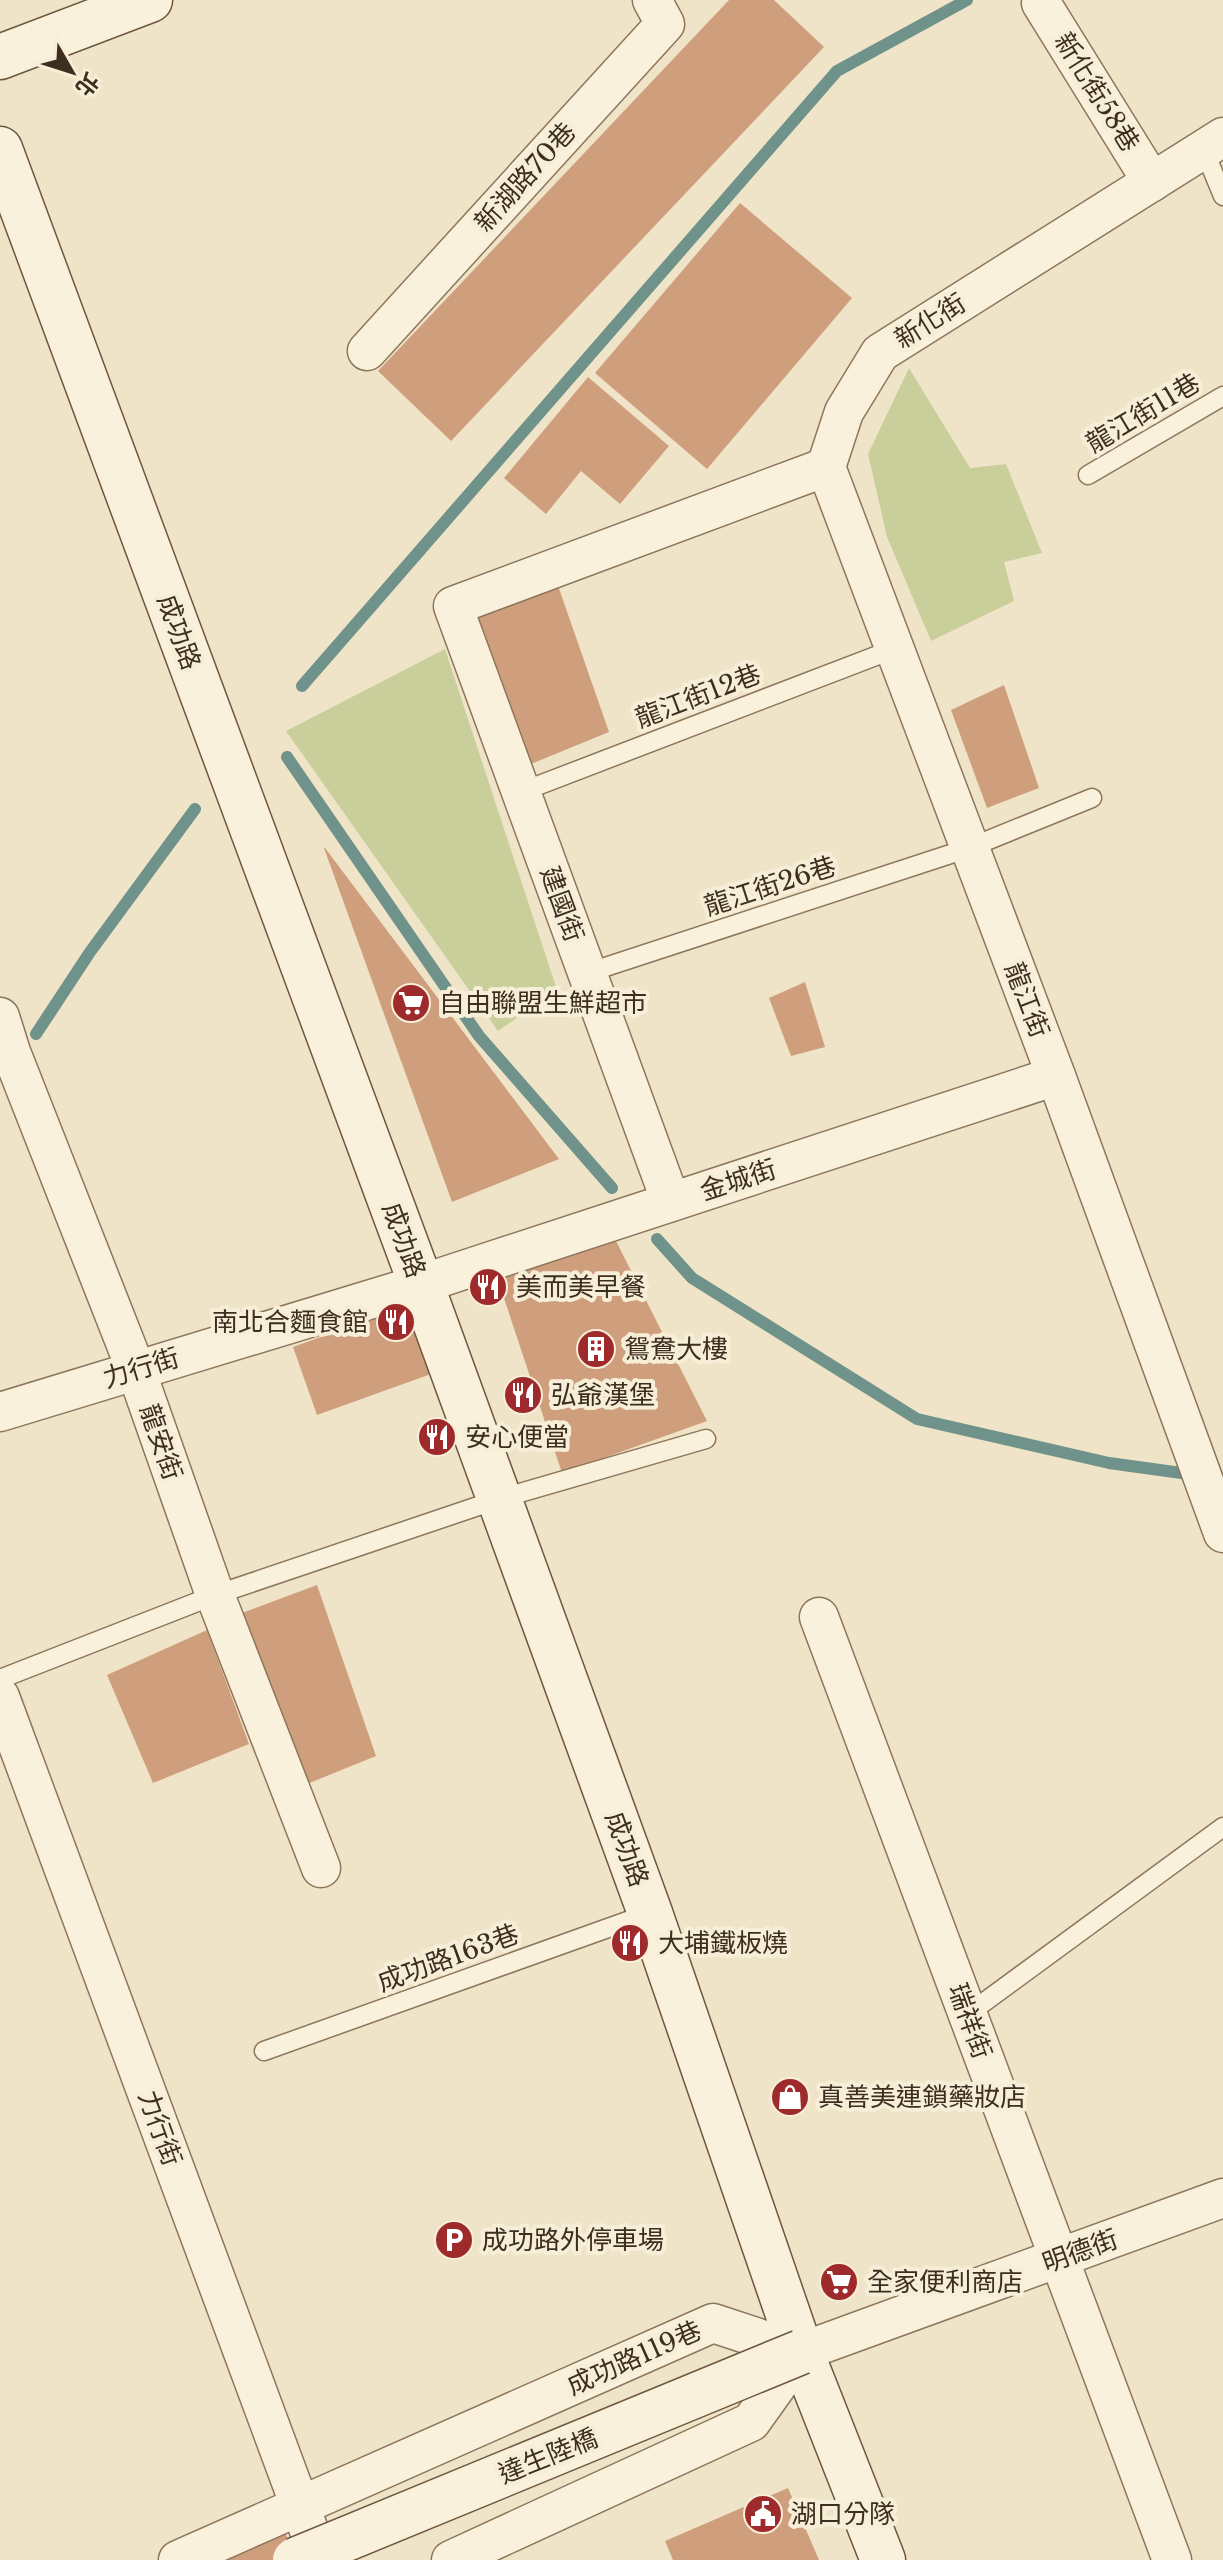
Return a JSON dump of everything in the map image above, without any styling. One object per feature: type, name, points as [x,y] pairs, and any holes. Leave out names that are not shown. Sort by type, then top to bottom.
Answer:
[{"type":"street","points":[[0,57],[150,0]]},
{"type":"street","name":"新湖路70巷","points":[[367,351],[665,24],[652,0]]},
{"type":"street","name":"新化街58巷","points":[[1041,3],[1152,182]]},
{"type":"street","name":"新化街","points":[[826,467],[844,412],[880,353],[1213,144]]},
{"type":"street","name":"成功路","points":[[0,149],[421,1284],[650,1913],[801,2352],[883,2560]]},
{"type":"street","name":"建國街","points":[[671,1202],[453,606],[826,467]]},
{"type":"street","name":"龍江街","points":[[826,467],[1056,1076],[1217,1517]]},
{"type":"street","name":"龍安街","points":[[0,1017],[5,1055],[136,1370],[215,1595],[321,1868]]},
{"type":"street","name":"金城街","points":[[421,1284],[1056,1076]]},
{"type":"street","name":"力行街","points":[[0,1412],[421,1284]]},
{"type":"street","name":"瑞祥街","points":[[819,1617],[1172,2560]]},
{"type":"street","name":"力行街","points":[[0,1697],[320,2560]]},
{"type":"street","name":"明德街","points":[[801,2352],[1223,2198]]},
{"type":"street","name":"成功路119巷","points":[[178,2560],[713,2323],[801,2352]]},
{"type":"street","points":[[451,2560],[751,2422],[801,2352]]},
{"type":"street","name":"達生陸橋","points":[[295,2560],[801,2352]]},
{"type":"lane","points":[[1213,144],[1223,196]]},
{"type":"lane","name":"龍江街11巷","points":[[1088,475],[1223,396]]},
{"type":"lane","name":"龍江街12巷","points":[[521,792],[894,649]]},
{"type":"lane","name":"龍江街26巷","points":[[587,973],[969,848],[1092,798]]},
{"type":"lane","points":[[0,1679],[215,1595],[499,1499],[706,1439]]},
{"type":"lane","points":[[968,2014],[1223,1827]]},
{"type":"lane","name":"成功路163巷","points":[[264,2051],[650,1913]]},
{"type":"green space","points":[[909,368],[970,468],[1006,464],[1042,553],[1004,562],[1014,601],[931,641],[887,537],[868,454]]},
{"type":"green space","points":[[445,649],[557,990],[498,1031],[286,731]]},
{"type":"building","points":[[729,0],[774,0],[824,47],[451,441],[378,371]]},
{"type":"building","points":[[740,203],[852,298],[707,469],[595,373]]},
{"type":"building","points":[[588,377],[669,446],[620,504],[581,471],[546,514],[504,478]]},
{"type":"building","points":[[555,577],[609,732],[531,764],[468,612]]},
{"type":"building","points":[[1004,685],[1039,788],[987,808],[951,710]]},
{"type":"building","name":"自由聯盟生鮮超市","points":[[325,848],[559,1159],[452,1202]]},
{"type":"building","points":[[805,982],[825,1047],[791,1056],[769,998]]},
{"type":"building","name":"鴛鴦大樓","points":[[614,1237],[707,1421],[562,1473],[497,1277]]},
{"type":"building","points":[[407,1306],[431,1374],[317,1415],[293,1347]]},
{"type":"building","points":[[317,1585],[376,1756],[307,1784],[242,1613]]},
{"type":"building","points":[[207,1630],[249,1744],[153,1783],[107,1675]]},
{"type":"building","name":"湖口分隊","points":[[788,2488],[819,2560],[673,2560],[665,2541]]},
{"type":"building","points":[[282,2524],[296,2560],[202,2560]]},
{"type":"waterway","points":[[302,686],[837,71],[967,0]]},
{"type":"waterway","points":[[287,757],[479,1036],[612,1188]]},
{"type":"waterway","points":[[36,1034],[90,952],[195,809]]},
{"type":"waterway","points":[[657,1239],[692,1278],[917,1419],[1109,1463],[1196,1475]]},
{"type":"place","name":"自由聯盟生鮮超市","points":[[411,1003]]},
{"type":"place","name":"美而美早餐","points":[[488,1287]]},
{"type":"place","name":"南北合麵食館","points":[[396,1322]]},
{"type":"place","name":"鴛鴦大樓","points":[[596,1349]]},
{"type":"place","name":"弘爺漢堡","points":[[523,1395]]},
{"type":"place","name":"安心便當","points":[[437,1437]]},
{"type":"place","name":"大埔鐵板燒","points":[[630,1943]]},
{"type":"place","name":"真善美連鎖藥妝店","points":[[790,2097]]},
{"type":"place","name":"成功路外停車場","points":[[454,2240]]},
{"type":"place","name":"全家便利商店","points":[[839,2282]]},
{"type":"place","name":"湖口分隊","points":[[763,2514]]}]
